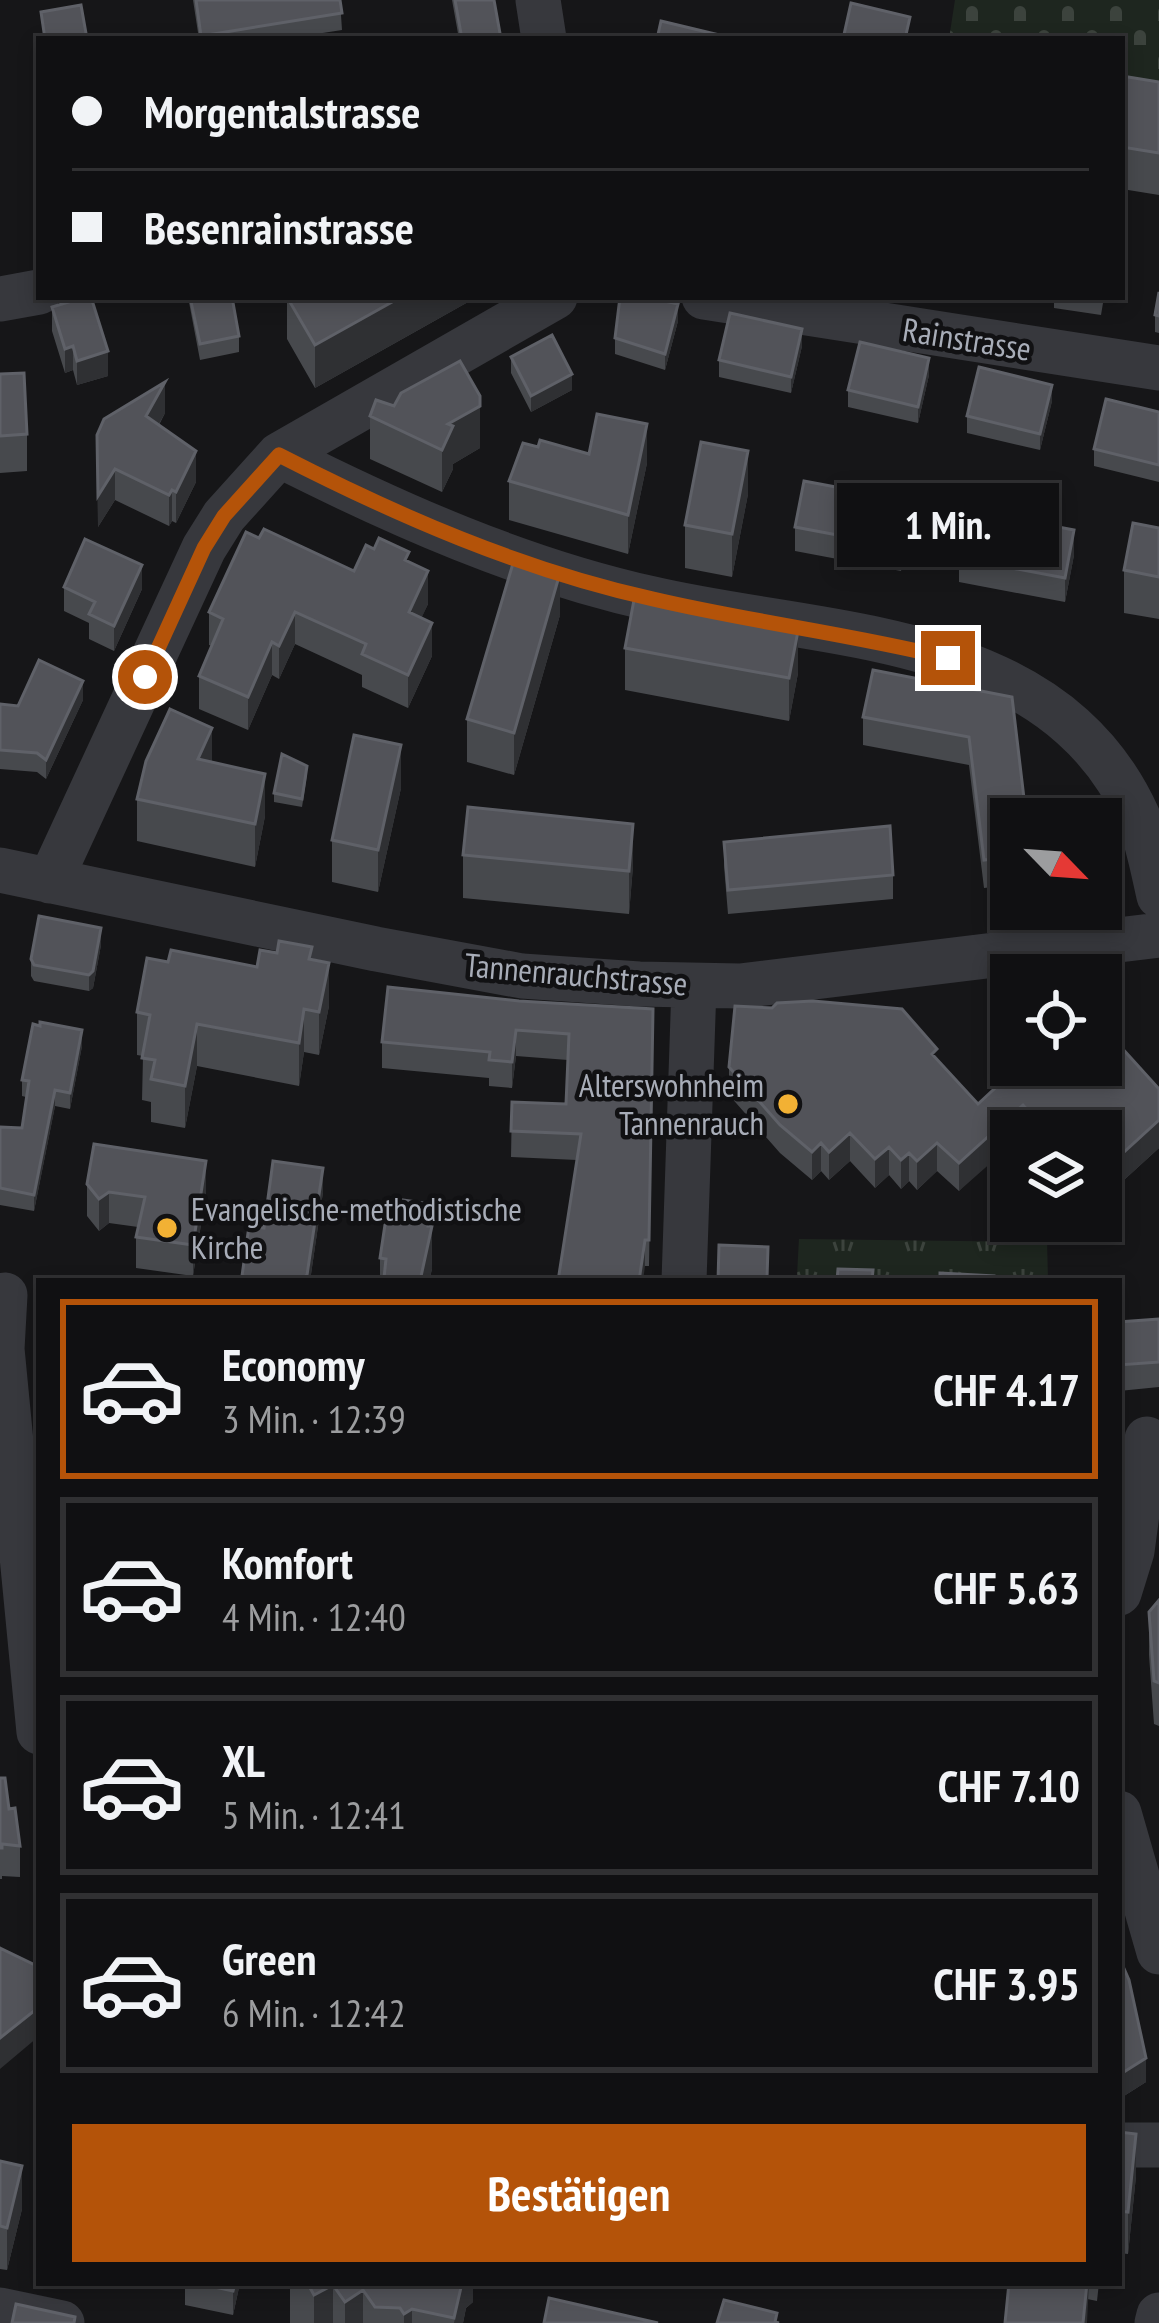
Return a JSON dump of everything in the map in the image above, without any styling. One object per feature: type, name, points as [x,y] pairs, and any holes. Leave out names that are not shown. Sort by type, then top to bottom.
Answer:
[{"type":"street","points":[[538,0],[544,36]]},
{"type":"street","points":[[0,299],[36,293]]},
{"type":"street","points":[[50,880],[204,548],[224,516],[279,455],[550,300]]},
{"type":"street","name":"Rainstrasse","points":[[723,300],[1159,368]]},
{"type":"street","points":[[279,455],[455,536],[582,580],[653,599],[894,644],[1015,683],[1084,738],[1117,778],[1140,820],[1159,896]]},
{"type":"street","name":"Tannenrauchstrasse","points":[[1,875],[50,880],[376,950],[522,976],[694,986],[740,986],[1159,935]]},
{"type":"street","points":[[684,1278],[694,986]]},
{"type":"street","points":[[15,1298],[2,1349],[36,1701]]},
{"type":"street","points":[[1122,1583],[1132,1551],[1142,1439]]},
{"type":"street","points":[[1122,1823],[1159,1952]]},
{"type":"street","points":[[1122,2146],[1159,2145]]},
{"type":"street","points":[[0,2310],[62,2323]]},
{"type":"green space","points":[[955,0],[1159,0],[1159,89],[1125,82],[1125,36],[949,36]]},
{"type":"green space","points":[[799,1239],[1047,1242],[1048,1278],[797,1277]]},
{"type":"building","points":[[196,0],[340,0],[342,13],[201,36]]},
{"type":"building","points":[[455,0],[494,0],[500,36],[461,36]]},
{"type":"building","points":[[851,3],[910,17],[906,36],[844,36]]},
{"type":"building","points":[[81,5],[86,36],[45,36],[41,12]]},
{"type":"building","points":[[661,21],[724,36],[658,36]]},
{"type":"building","points":[[1125,76],[1159,82],[1159,153],[1125,147]]},
{"type":"building","points":[[92,300],[108,351],[77,361],[73,346],[65,349],[52,307]]},
{"type":"building","points":[[191,300],[233,300],[239,336],[200,344]]},
{"type":"building","points":[[289,300],[396,300],[315,345]]},
{"type":"building","points":[[620,300],[678,304],[665,354],[615,338]]},
{"type":"building","points":[[730,313],[802,329],[791,377],[719,360]]},
{"type":"building","points":[[552,335],[572,374],[531,396],[511,357]]},
{"type":"building","points":[[860,342],[929,358],[918,407],[848,390]]},
{"type":"building","points":[[460,361],[480,396],[480,406],[448,424],[453,426],[442,450],[370,416],[376,400],[394,406],[401,393]]},
{"type":"building","points":[[979,367],[1052,385],[1040,434],[967,416]]},
{"type":"building","points":[[24,373],[27,434],[0,436],[0,374]]},
{"type":"building","points":[[165,382],[146,416],[196,451],[176,492],[169,495],[115,469],[98,496],[97,435],[104,419]]},
{"type":"building","points":[[1106,399],[1159,412],[1159,465],[1094,449]]},
{"type":"building","points":[[597,414],[647,424],[628,515],[509,481],[523,443],[538,447],[540,440],[589,454]]},
{"type":"building","points":[[701,442],[748,451],[732,534],[685,525]]},
{"type":"building","points":[[804,481],[910,501],[901,547],[795,527]]},
{"type":"building","points":[[968,510],[1074,530],[1065,578],[959,558]]},
{"type":"building","points":[[1133,523],[1159,528],[1159,577],[1124,570]]},
{"type":"building","points":[[264,529],[354,571],[366,545],[374,549],[379,538],[409,552],[405,560],[428,571],[409,612],[432,623],[408,675],[362,654],[366,644],[295,612],[279,646],[272,642],[248,697],[199,676],[223,619],[209,612],[246,532],[259,538]]},
{"type":"building","points":[[85,539],[142,565],[114,626],[89,614],[95,602],[64,587]]},
{"type":"building","points":[[514,560],[560,573],[514,733],[467,719]]},
{"type":"building","points":[[634,600],[798,631],[789,678],[625,648]]},
{"type":"building","points":[[39,660],[83,681],[46,760],[37,753],[0,750],[0,704],[18,706]]},
{"type":"building","points":[[873,670],[1012,697],[1024,798],[990,798],[990,859],[984,860],[969,737],[863,717]]},
{"type":"building","points":[[170,709],[212,728],[198,759],[265,774],[255,824],[137,799],[146,761]]},
{"type":"building","points":[[354,735],[401,745],[378,850],[332,840]]},
{"type":"building","points":[[282,754],[307,766],[302,799],[274,793]]},
{"type":"building","points":[[468,807],[633,824],[629,871],[463,855]]},
{"type":"building","points":[[890,826],[893,875],[728,890],[724,842]]},
{"type":"building","points":[[39,916],[101,928],[89,975],[34,965]]},
{"type":"building","points":[[279,941],[312,947],[309,959],[329,963],[319,1012],[304,1009],[299,1043],[197,1024],[185,1086],[151,1079],[155,1060],[142,1058],[150,1015],[137,1012],[147,958],[168,962],[171,950],[257,967],[260,950],[277,953]]},
{"type":"building","points":[[388,987],[653,1009],[649,1240],[645,1240],[639,1278],[558,1278],[581,1134],[511,1131],[512,1102],[566,1104],[569,1034],[516,1030],[512,1062],[489,1060],[490,1052],[382,1042]]},
{"type":"building","points":[[813,1001],[902,1009],[937,1049],[932,1054],[978,1104],[997,1086],[1122,1086],[1122,1048],[1159,1089],[1159,1120],[1122,1154],[1122,1110],[1028,1110],[1023,1105],[1017,1110],[990,1110],[990,1135],[959,1163],[937,1143],[917,1161],[909,1153],[901,1160],[889,1147],[875,1159],[850,1133],[829,1152],[821,1143],[812,1152],[780,1125],[729,1067],[735,1006],[772,1008],[777,1003]]},
{"type":"building","points":[[40,1022],[82,1030],[70,1093],[55,1090],[34,1195],[0,1188],[0,1127],[22,1128],[29,1081],[22,1080],[33,1024],[40,1026]]},
{"type":"building","points":[[94,1144],[206,1161],[193,1245],[136,1237],[145,1197],[109,1192],[99,1199],[87,1184]]},
{"type":"building","points":[[273,1161],[323,1168],[307,1275],[242,1276],[249,1226],[264,1228]]},
{"type":"building","points":[[389,1198],[431,1204],[428,1226],[432,1226],[421,1278],[384,1278],[386,1259],[380,1258]]},
{"type":"building","points":[[719,1245],[768,1247],[767,1278],[718,1278]]},
{"type":"building","points":[[838,1269],[873,1270],[872,1278],[837,1278]]},
{"type":"building","points":[[940,1273],[994,1276],[994,1278],[940,1278]]},
{"type":"building","points":[[1159,1319],[1159,1362],[1122,1365],[1122,1322]]},
{"type":"building","points":[[1159,1600],[1159,1683],[1154,1681],[1149,1612]]},
{"type":"building","points":[[0,1778],[5,1778],[9,1809],[15,1808],[20,1846],[2,1844],[0,1848]]},
{"type":"building","points":[[0,1948],[36,1966],[36,2009],[0,2038]]},
{"type":"building","points":[[1122,1964],[1146,2058],[1124,2072],[1122,2068]]},
{"type":"building","points":[[1122,2132],[1136,2134],[1128,2212],[1122,2211]]},
{"type":"building","points":[[0,2161],[22,2166],[7,2228],[0,2226]]},
{"type":"building","points":[[309,2286],[331,2286],[314,2295]]},
{"type":"building","points":[[334,2286],[461,2286],[454,2318],[375,2307],[363,2290],[345,2302]]},
{"type":"building","points":[[1009,2286],[1087,2286],[1083,2323],[1005,2323]]},
{"type":"building","points":[[549,2298],[658,2323],[544,2323]]},
{"type":"building","points":[[724,2300],[777,2313],[775,2322],[779,2323],[717,2323]]},
{"type":"building","points":[[16,2304],[75,2317],[74,2323],[12,2323]]},
{"type":"place","name":"Alterswohnheim Tannenrauch","points":[[788,1104]]},
{"type":"place","name":"Evangelische-methodistische Kirche","points":[[167,1228]]},
{"type":"route","points":[[145,677],[204,548],[224,516],[279,455],[398,513],[582,580],[653,599],[948,658]]}]
